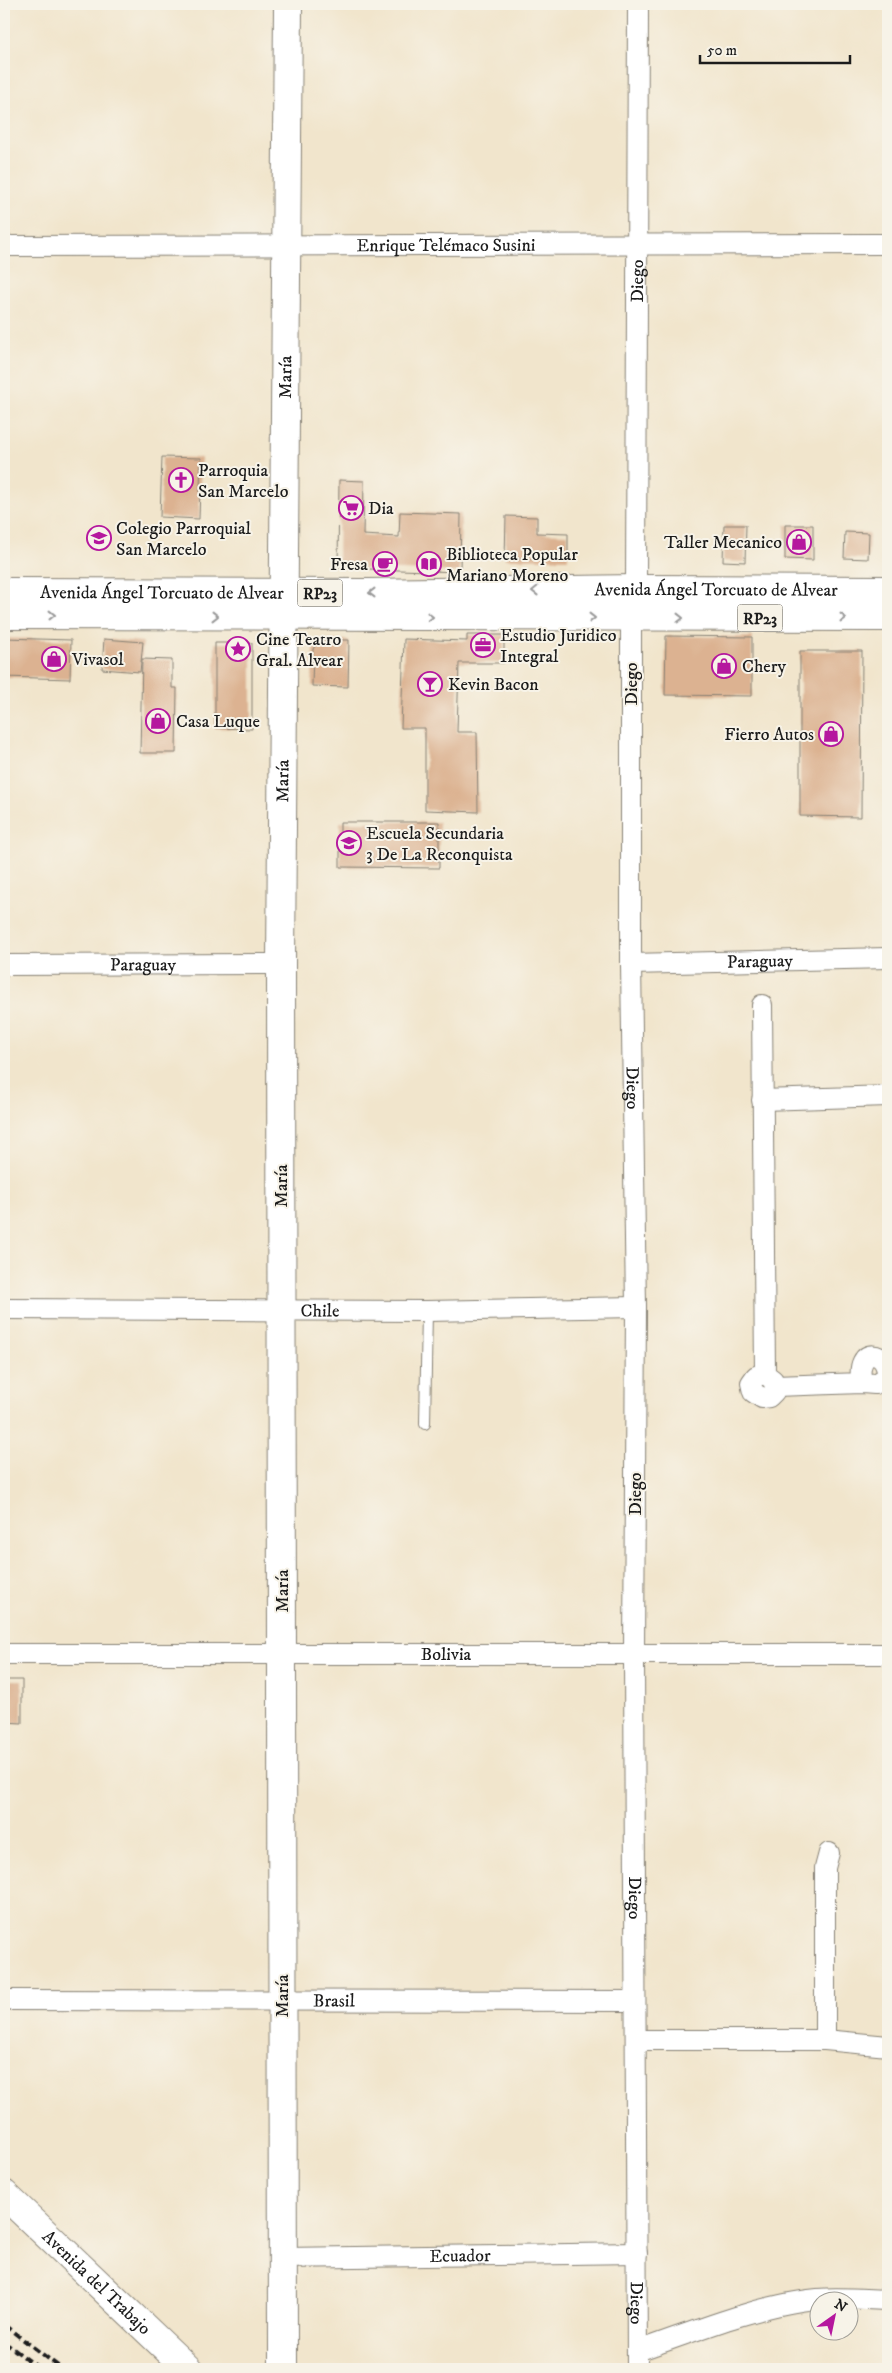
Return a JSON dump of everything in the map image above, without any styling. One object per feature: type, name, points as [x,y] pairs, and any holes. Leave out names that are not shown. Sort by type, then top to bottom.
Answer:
[{"type":"street","name":"María","points":[[283,2369],[281,964],[288,4]]},
{"type":"street","name":"Diego","points":[[636,589],[638,4]]},
{"type":"street","name":"Enrique Telémaco Susini","points":[[4,246],[287,247],[888,244]]},
{"type":"street","name":"Avenida Ángel Torcuato de Alvear","points":[[4,615],[283,604],[369,594],[636,589],[888,590]]},
{"type":"street","name":"Avenida Ángel Torcuato de Alvear","points":[[4,592],[632,618],[888,618]]},
{"type":"street","name":"Diego","points":[[632,618],[631,964],[636,1307],[634,1653],[637,2360]]},
{"type":"street","name":"Paraguay","points":[[631,964],[888,958]]},
{"type":"street","name":"Paraguay","points":[[4,965],[281,964]]},
{"type":"street","points":[[762,1005],[762,1100],[770,1380],[862,1383]]},
{"type":"street","points":[[762,1100],[888,1096]]},
{"type":"street","name":"Chile","points":[[4,1309],[427,1311],[636,1307]]},
{"type":"street","name":"Bolivia","points":[[4,1654],[888,1654]]},
{"type":"street","points":[[825,2040],[825,1868],[829,1853]]},
{"type":"street","name":"Brasil","points":[[4,2000],[635,2001]]},
{"type":"street","points":[[637,2040],[825,2040],[888,2046]]},
{"type":"street","name":"Avenida del Trabajo","points":[[4,2194],[188,2369]]},
{"type":"street","name":"Ecuador","points":[[282,2258],[637,2253]]},
{"type":"street","points":[[637,2360],[766,2308],[802,2300],[843,2298],[888,2300]]},
{"type":"lane","points":[[425,1424],[427,1311]]},
{"type":"building","name":"Parroquia San Marcelo","points":[[162,457],[201,458],[199,519],[160,517]]},
{"type":"building","points":[[339,480],[364,481],[363,535],[399,537],[400,512],[461,514],[460,572],[338,568]]},
{"type":"building","points":[[506,516],[537,517],[537,533],[568,534],[568,559],[505,559]]},
{"type":"building","points":[[724,525],[746,525],[745,562],[723,561]]},
{"type":"building","name":"Taller Mecanico","points":[[785,525],[813,525],[813,560],[785,559]]},
{"type":"building","points":[[845,532],[869,533],[868,559],[844,558]]},
{"type":"building","points":[[467,635],[504,635],[504,663],[459,663],[457,732],[477,732],[478,812],[425,810],[425,728],[401,728],[404,639],[467,641]]},
{"type":"building","name":"Chery","points":[[666,636],[752,637],[752,696],[665,695]]},
{"type":"building","points":[[4,638],[71,640],[70,679],[4,677]]},
{"type":"building","points":[[104,639],[143,642],[140,672],[102,669]]},
{"type":"building","points":[[319,640],[349,640],[348,687],[312,686],[313,649]]},
{"type":"building","points":[[215,643],[252,643],[252,729],[215,728]]},
{"type":"building","name":"Fierro Autos","points":[[800,651],[862,651],[861,817],[800,816]]},
{"type":"building","name":"Casa Luque","points":[[142,659],[172,660],[172,688],[177,688],[176,753],[140,753]]},
{"type":"building","points":[[340,822],[439,822],[439,868],[340,867]]},
{"type":"building","points":[[4,1680],[22,1680],[22,1723],[4,1722]]},
{"type":"railway","points":[[4,2325],[62,2369]]},
{"type":"railway","points":[[4,2342],[40,2369]]},
{"type":"place","name":"Parroquia San Marcelo","points":[[181,480]]},
{"type":"place","name":"Dia","points":[[351,508]]},
{"type":"place","name":"Colegio Parroquial San Marcelo","points":[[99,538]]},
{"type":"place","name":"Taller Mecanico","points":[[799,542]]},
{"type":"place","name":"Fresa","points":[[385,564]]},
{"type":"place","name":"Biblioteca Popular Mariano Moreno","points":[[429,564]]},
{"type":"place","name":"Estudio Juridico Integral","points":[[483,645]]},
{"type":"place","name":"Cine Teatro Gral. Alvear","points":[[238,649]]},
{"type":"place","name":"Vivasol","points":[[54,659]]},
{"type":"place","name":"Chery","points":[[724,666]]},
{"type":"place","name":"Kevin Bacon","points":[[430,684]]},
{"type":"place","name":"Casa Luque","points":[[158,721]]},
{"type":"place","name":"Fierro Autos","points":[[831,734]]},
{"type":"place","name":"Escuela Secundaria 3 De La Reconquista","points":[[349,843]]}]
